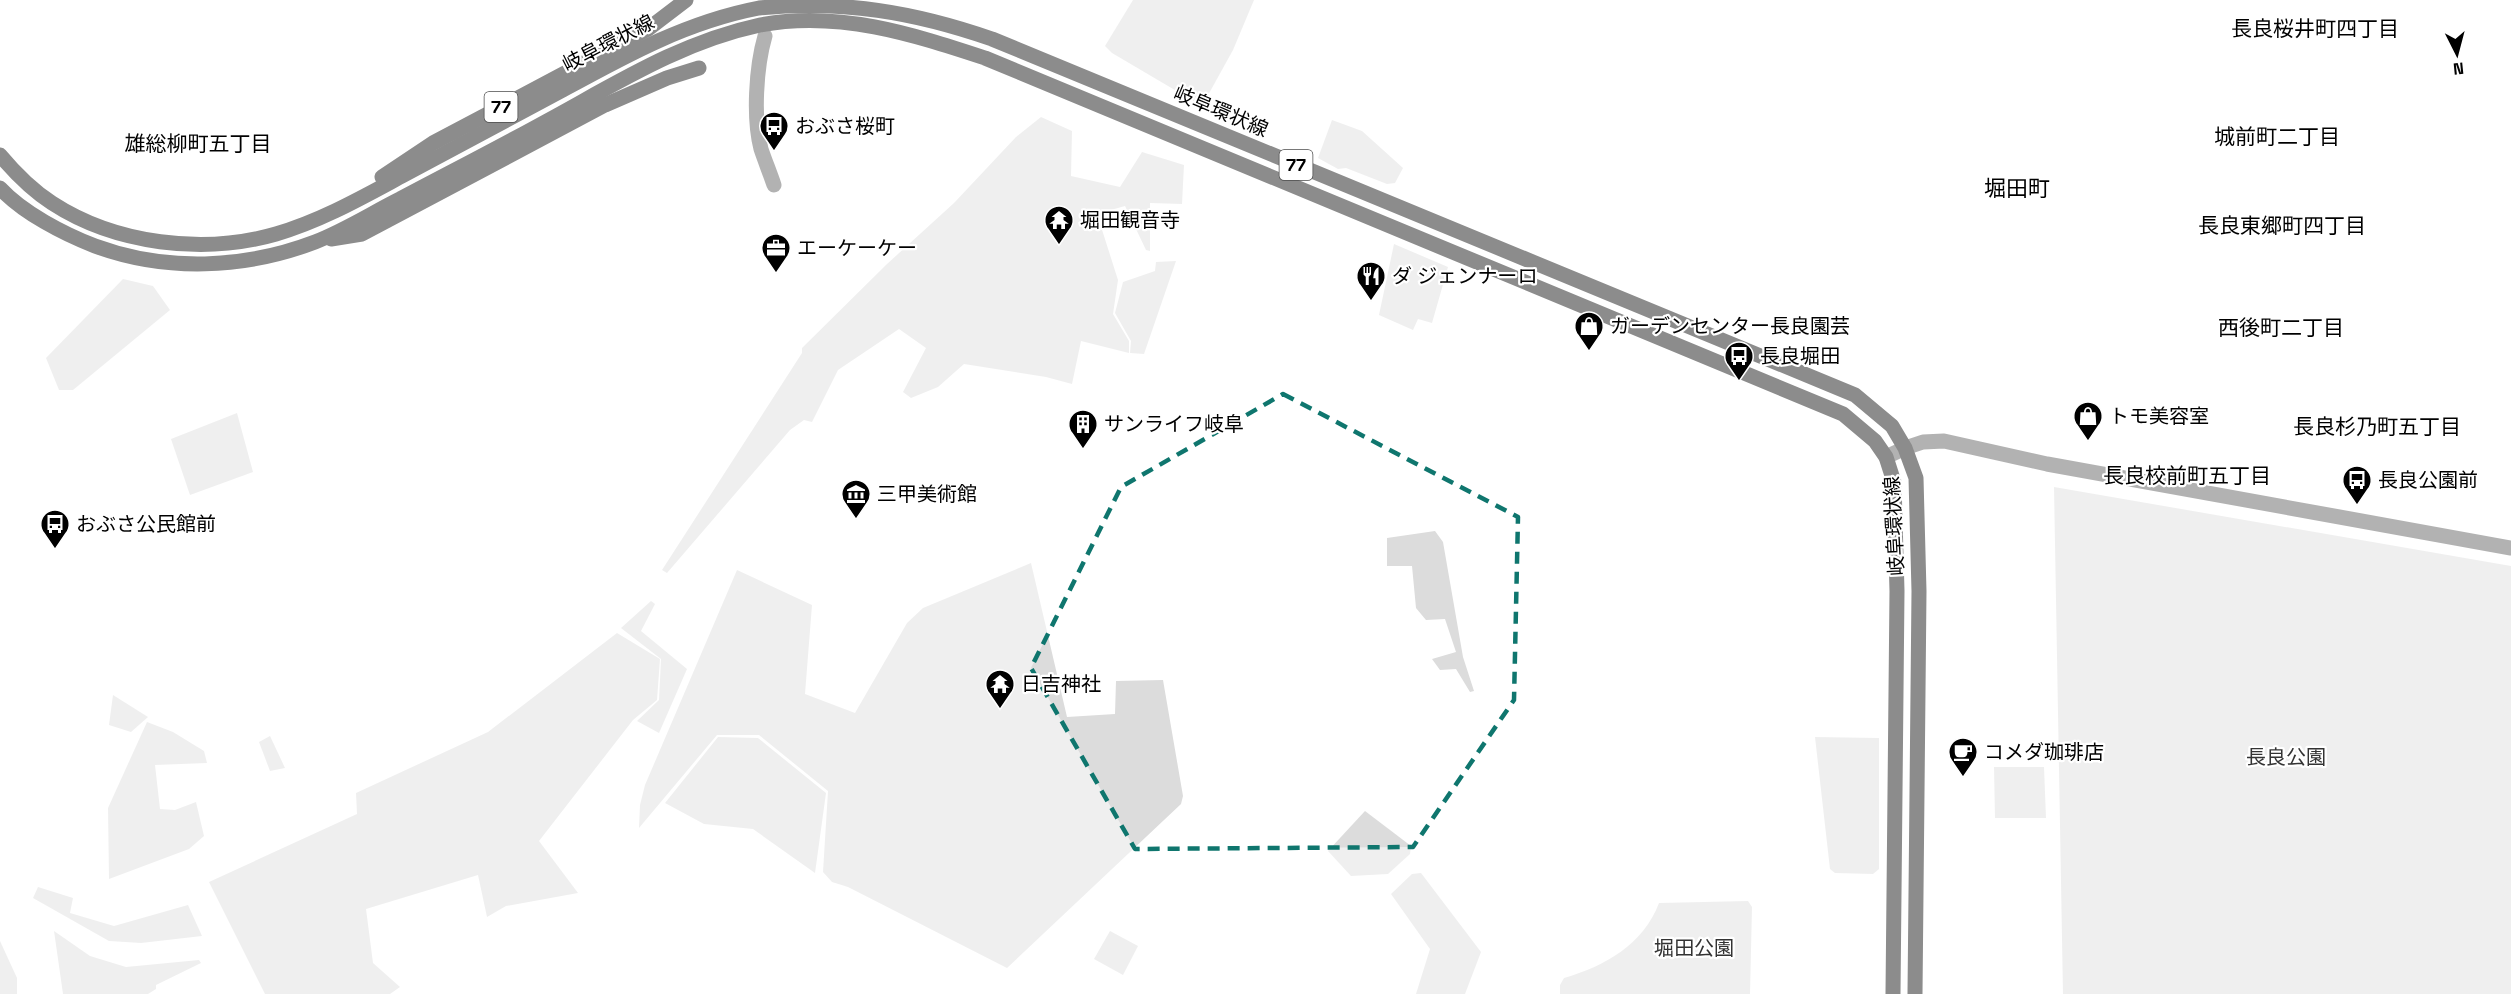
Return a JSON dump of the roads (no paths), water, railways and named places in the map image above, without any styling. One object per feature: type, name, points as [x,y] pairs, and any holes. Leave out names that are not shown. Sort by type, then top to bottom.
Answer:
[{"type":"main road","name":"77","points":[[319,219],[433,143],[648,29],[686,0]]},
{"type":"main road","name":"岐阜環状線","points":[[0,155],[17,175],[52,203],[116,232],[154,241],[190,245],[228,243],[275,235],[319,219],[369,194],[650,42],[714,18],[760,8],[815,1],[862,4],[908,12],[992,39],[1855,395],[1892,426],[1905,448],[1916,478],[1918,580],[1914,994]]},
{"type":"main road","name":"岐阜環状線","points":[[0,188],[42,220],[76,239],[140,259],[186,265],[231,262],[273,255],[316,242],[536,127],[653,62],[700,42],[763,25],[812,21],[861,23],[905,32],[985,58],[1843,414],[1875,441],[1886,458],[1894,482],[1897,591],[1893,994]]},
{"type":"main road","name":"77","points":[[316,242],[362,234],[605,105],[668,78],[699,68]]},
{"type":"street","points":[[765,36],[760,50],[757,121],[761,148],[774,184]]},
{"type":"street","points":[[1886,458],[1923,442],[1944,441],[2047,464],[2511,548]]},
{"type":"place","name":"おぶさ桜町","points":[[774,152]]},
{"type":"place","name":"堀田観音寺","points":[[1059,246]]},
{"type":"place","name":"エーケーケー","points":[[776,274]]},
{"type":"place","name":"ダ ジェンナーロ","points":[[1371,302]]},
{"type":"place","name":"ガーデンセンター長良園芸","points":[[1589,352]]},
{"type":"place","name":"長良堀田","points":[[1739,382]]},
{"type":"place","name":"トモ美容室","points":[[2088,442]]},
{"type":"place","name":"サンライフ岐阜","points":[[1083,450]]},
{"type":"place","name":"長良公園前","points":[[2357,506]]},
{"type":"place","name":"三甲美術館","points":[[856,520]]},
{"type":"place","name":"おぶさ公民館前","points":[[55,550]]},
{"type":"place","name":"日吉神社","points":[[1000,710]]},
{"type":"place","name":"コメダ珈琲店","points":[[1963,778]]},
{"type":"district","name":"長良桜井町四丁目","points":[[2315,29]]},
{"type":"district","name":"城前町二丁目","points":[[2277,137]]},
{"type":"district","name":"雄総柳町五丁目","points":[[198,144]]},
{"type":"district","name":"堀田町","points":[[2017,188]]},
{"type":"district","name":"長良東郷町四丁目","points":[[2282,226]]},
{"type":"district","name":"西後町二丁目","points":[[2281,328]]},
{"type":"district","name":"長良杉乃町五丁目","points":[[2377,427]]},
{"type":"district","name":"長良校前町五丁目","points":[[2187,476]]},
{"type":"park label","name":"長良公園","points":[[2286,757]]},
{"type":"park label","name":"堀田公園","points":[[1694,948]]}]
